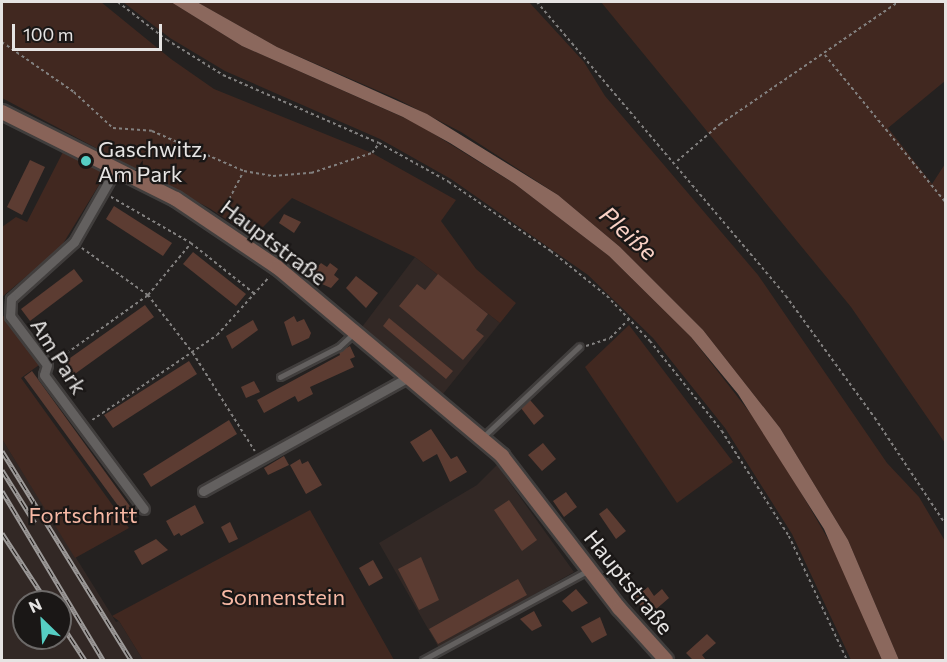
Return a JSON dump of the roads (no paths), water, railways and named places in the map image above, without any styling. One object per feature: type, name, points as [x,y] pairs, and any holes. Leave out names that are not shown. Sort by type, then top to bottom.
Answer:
[{"type":"main road","name":"Hauptstraße","points":[[2,112],[117,167],[215,223],[277,267],[356,332],[483,437],[523,479],[589,569],[666,660]]},
{"type":"street","name":"Am Park","points":[[117,167],[74,242],[11,299],[10,316],[47,365],[44,375],[144,509]]},
{"type":"street","points":[[203,491],[259,458],[410,377]]},
{"type":"lane","points":[[280,377],[339,347],[356,332]]},
{"type":"lane","points":[[483,437],[579,347]]},
{"type":"lane","points":[[423,660],[589,569]]},
{"type":"railway","points":[[2,451],[131,660]]},
{"type":"railway","points":[[2,470],[35,523]]},
{"type":"railway","points":[[2,491],[103,660]]},
{"type":"railway","points":[[2,533],[39,590]]},
{"type":"railway","points":[[72,640],[85,660]]},
{"type":"place","name":"Gaschwitz, Am Park","points":[[86,161]]},
{"type":"water label","name":"Pleiße","points":[[629,233]]},
{"type":"park label","name":"Fortschritt","points":[[83,515]]},
{"type":"park label","name":"Sonnenstein","points":[[283,597]]}]
